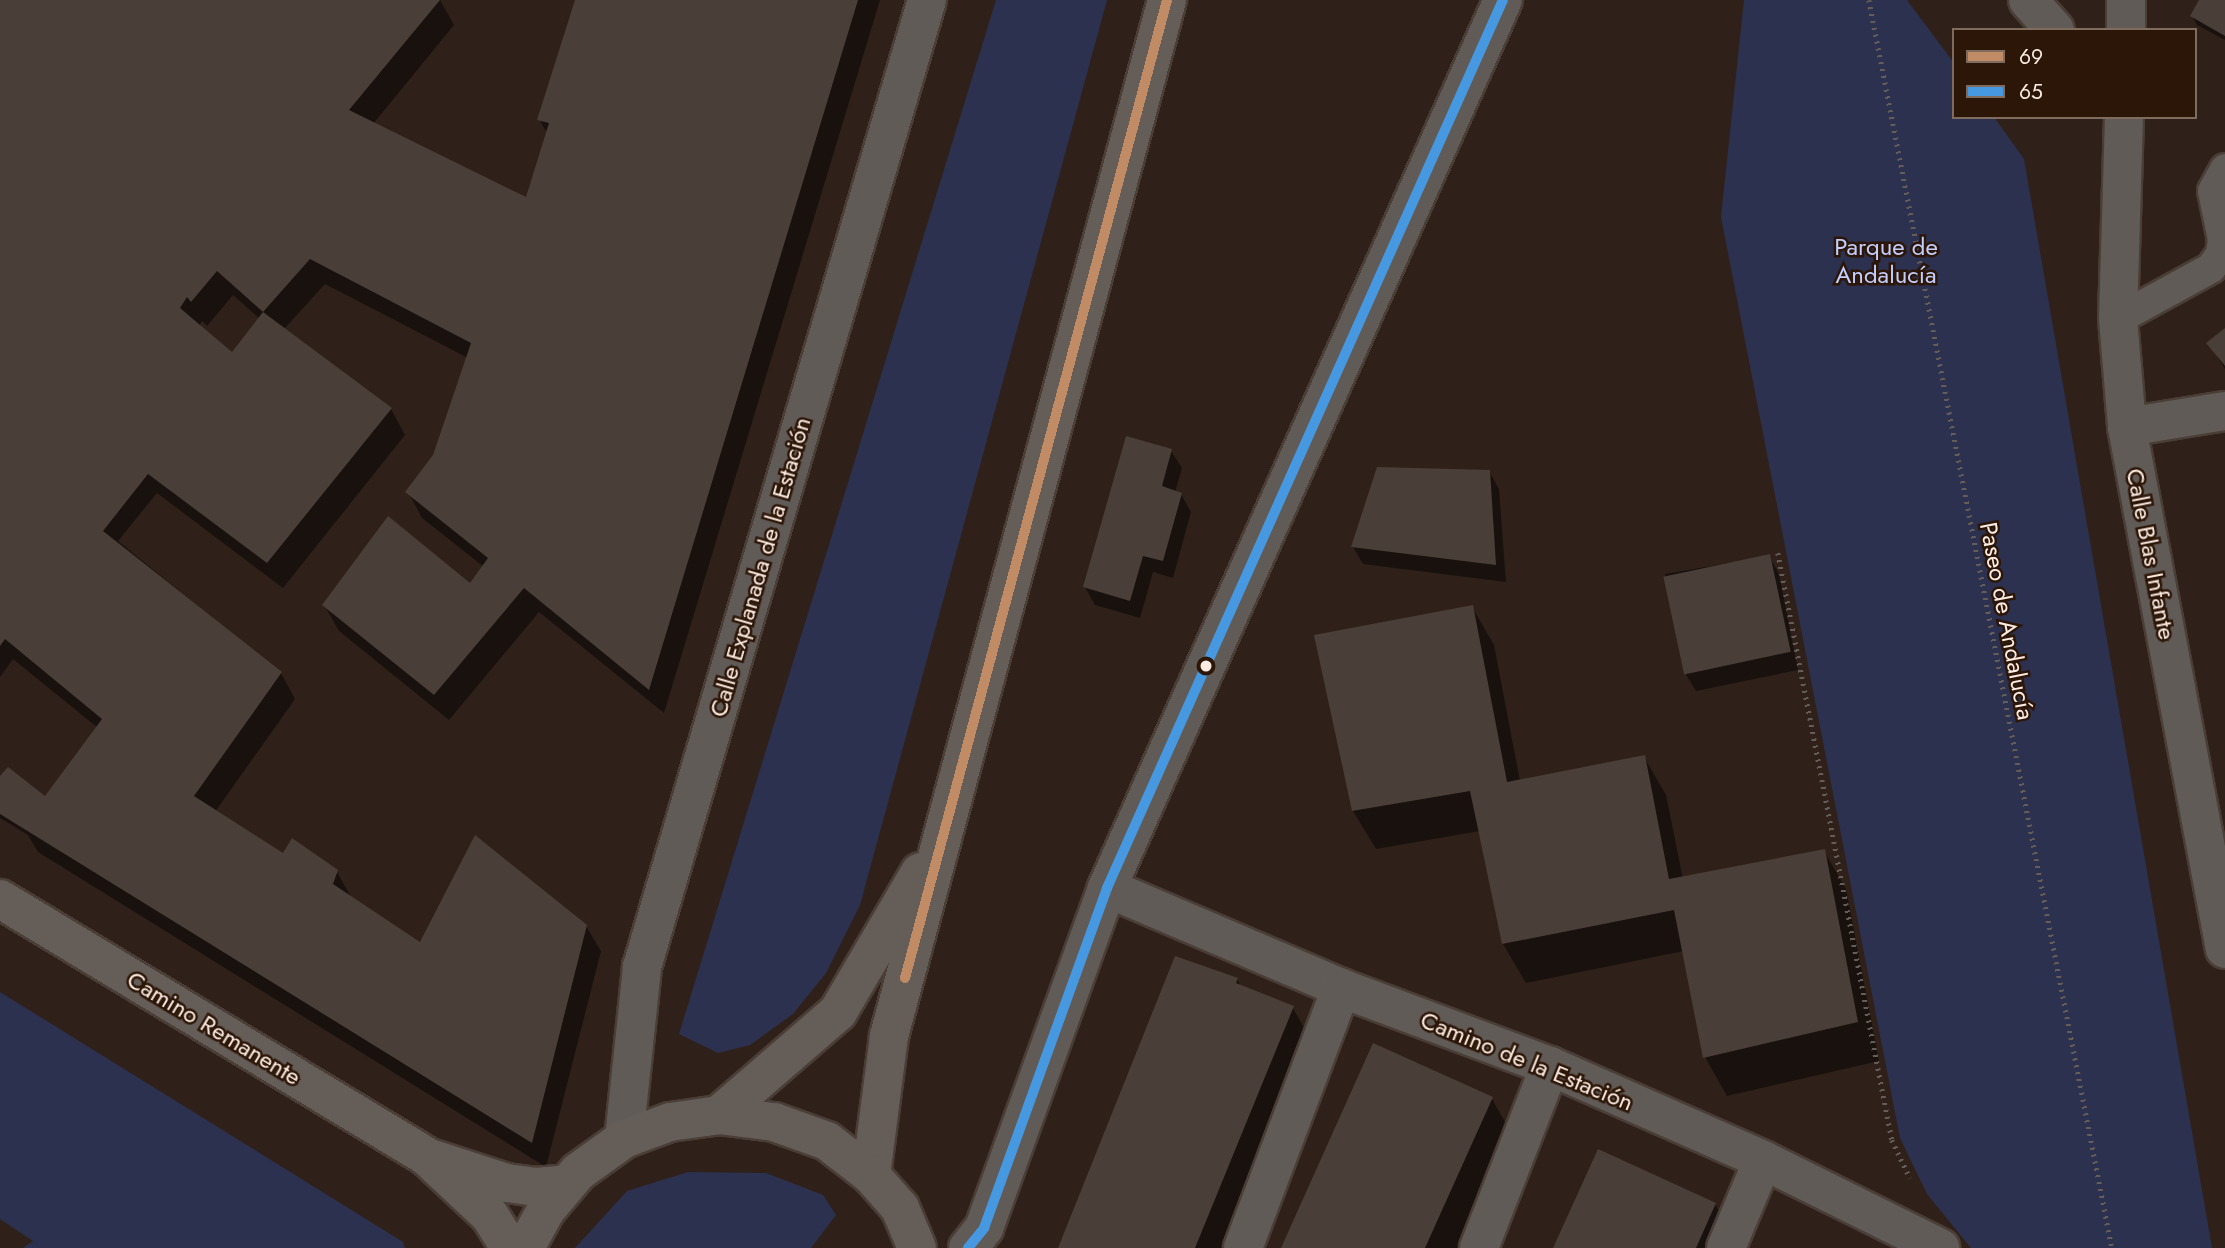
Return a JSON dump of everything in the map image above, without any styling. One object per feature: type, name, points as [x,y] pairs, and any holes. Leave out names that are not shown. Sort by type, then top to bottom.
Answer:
[{"type":"street","name":"Calle Explanada de la Estación","points":[[624,1139],[642,967],[927,0]]},
{"type":"street","points":[[871,1175],[889,1035],[1038,490],[1167,0]]},
{"type":"street","points":[[968,1248],[984,1227],[1107,888],[1503,0]]},
{"type":"street","points":[[2028,0],[2053,28]]},
{"type":"street","points":[[2126,0],[2126,28]]},
{"type":"street","points":[[2104,119],[2124,155]]},
{"type":"street","name":"Calle Blas Infante","points":[[2124,119],[2118,319],[2127,427],[2225,949]]},
{"type":"street","points":[[2127,427],[2225,411]]},
{"type":"street","points":[[719,1115],[838,1012],[948,825]]},
{"type":"street","name":"Camino de la Estación","points":[[1107,888],[1342,988],[1550,1066],[1763,1160],[1940,1248]]},
{"type":"street","name":"Camino Remanente","points":[[0,899],[427,1157],[489,1215],[510,1248]]},
{"type":"street","points":[[1243,1248],[1342,988]]},
{"type":"street","points":[[1479,1248],[1550,1066]]},
{"type":"street","points":[[525,1248],[567,1184],[624,1139],[670,1122],[719,1115],[774,1122],[827,1142],[871,1175],[900,1208],[917,1248]]},
{"type":"street","name":"Camino Remanente","points":[[427,1157],[507,1183],[535,1187],[567,1184]]},
{"type":"street","points":[[1727,1248],[1763,1160]]},
{"type":"lane","points":[[2118,319],[2211,268],[2221,254],[2223,240],[2213,191],[2225,169]]},
{"type":"path","name":"Paseo de Andalucía","points":[[1869,0],[2112,1248]]},
{"type":"path","points":[[1778,553],[1892,1140],[1915,1188]]},
{"type":"green space","points":[[996,0],[1107,0],[860,905],[826,973],[793,1014],[750,1045],[718,1053],[679,1034]]},
{"type":"green space","name":"Parque de Andalucía","points":[[1744,0],[1907,0],[1952,60],[1952,119],[1995,119],[2024,159],[2212,1248],[1971,1248],[1927,1194],[1900,1138],[1721,217]]},
{"type":"green space","points":[[0,992],[403,1242],[405,1248],[23,1248],[33,1241],[0,1219]]},
{"type":"green space","points":[[688,1172],[766,1173],[823,1195],[836,1215],[811,1248],[575,1248],[627,1191]]},
{"type":"building","points":[[0,0],[440,0],[349,110],[526,197],[549,123],[537,120],[575,0],[858,0],[649,690],[524,588],[434,695],[322,605],[388,516],[470,583],[488,558],[405,492],[433,455],[471,343],[310,259],[263,312],[392,408],[267,563],[148,474],[103,531],[282,672],[194,796],[283,853],[292,838],[338,870],[333,884],[420,942],[475,835],[587,925],[532,1143],[0,814],[0,776],[8,767],[45,796],[102,719],[5,639],[0,646]],"holes":[[[217,271],[263,312],[232,352],[180,308],[187,297],[191,302]]]},
{"type":"building","points":[[2199,0],[2225,0],[2225,36],[2190,16]]},
{"type":"building","points":[[2225,328],[2225,366],[2206,343]]},
{"type":"building","points":[[1126,436],[1172,449],[1162,486],[1182,493],[1163,561],[1143,556],[1130,601],[1083,587]]},
{"type":"building","points":[[1377,467],[1490,470],[1496,565],[1351,547]]},
{"type":"building","points":[[1770,554],[1791,652],[1684,674],[1663,577]]},
{"type":"building","points":[[1473,605],[1507,782],[1645,755],[1669,879],[1825,849],[1858,1022],[1703,1058],[1674,910],[1502,944],[1470,791],[1352,811],[1314,635]]},
{"type":"building","points":[[1175,956],[1238,978],[1236,983],[1294,1006],[1195,1248],[1058,1248]]},
{"type":"building","points":[[1373,1043],[1493,1097],[1425,1248],[1281,1248]]},
{"type":"building","points":[[1598,1149],[1716,1203],[1696,1248],[1553,1248]]},
{"type":"transit line","name":"69","points":[[905,978],[1167,0]]},
{"type":"transit line","name":"65","points":[[968,1248],[984,1228],[1107,888],[1503,0]]}]
